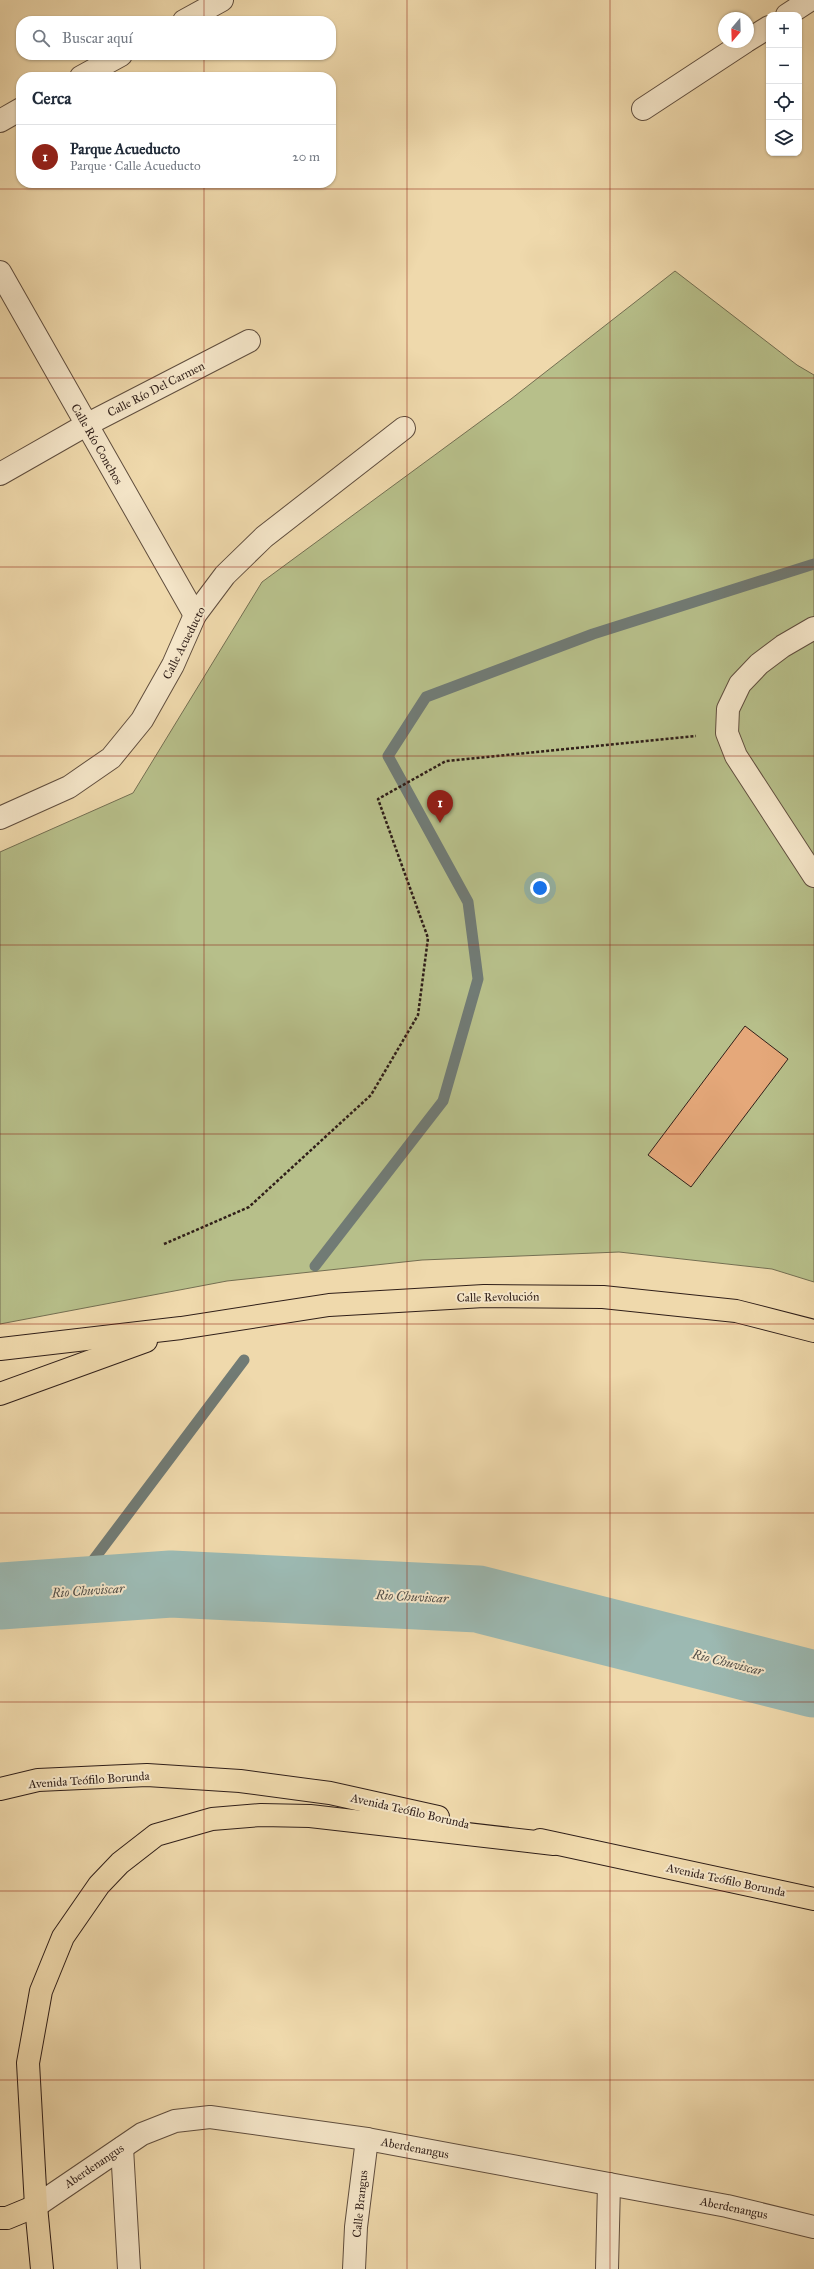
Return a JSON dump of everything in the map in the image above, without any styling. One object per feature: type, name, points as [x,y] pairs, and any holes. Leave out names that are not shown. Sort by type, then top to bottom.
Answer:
[{"type":"main road","name":"Calle Revolución","points":[[182,1328],[329,1305],[484,1296],[603,1297],[736,1311],[814,1331]]},
{"type":"main road","points":[[0,1349],[182,1328]]},
{"type":"main road","points":[[0,1394],[182,1328]]},
{"type":"main road","name":"Avenida Teófilo Borunda","points":[[0,1789],[38,1780],[147,1775],[240,1781],[330,1793],[554,1844],[814,1899]]},
{"type":"main road","points":[[42,2269],[36,2206],[28,2063],[41,1991],[63,1937],[99,1885],[120,1863],[156,1835],[212,1819],[261,1815],[310,1816],[554,1844]]},
{"type":"main road","points":[[0,2218],[7,2218],[36,2206]]},
{"type":"street","points":[[193,16],[222,0]]},
{"type":"street","points":[[792,12],[810,0]]},
{"type":"street","points":[[754,37],[766,29]]},
{"type":"street","points":[[644,109],[736,48]]},
{"type":"street","points":[[90,72],[112,60]]},
{"type":"street","points":[[0,121],[16,112]]},
{"type":"street","name":"Calle Río Conchos","points":[[0,272],[195,615]]},
{"type":"street","name":"Calle Río Del Carmen","points":[[0,474],[86,425],[249,341]]},
{"type":"street","name":"Calle Acueducto","points":[[0,818],[69,787],[110,758],[142,720],[173,665],[195,615],[225,575],[264,537],[404,428]]},
{"type":"street","points":[[814,628],[783,646],[759,664],[740,684],[728,709],[727,733],[736,756],[814,876]]},
{"type":"street","name":"Aberdenangus","points":[[36,2206],[142,2134],[175,2121],[210,2117],[367,2139],[727,2206],[814,2227]]},
{"type":"street","name":"Calle Brangus","points":[[354,2269],[356,2227],[367,2139]]},
{"type":"street","points":[[122,2148],[129,2269]]},
{"type":"street","points":[[606,2269],[609,2184]]},
{"type":"path","points":[[164,1244],[249,1207],[371,1095],[418,1015],[428,938],[378,799],[446,762],[727,733]]},
{"type":"green space","points":[[675,271],[797,365],[814,375],[814,1282],[772,1269],[619,1252],[422,1260],[227,1281],[0,1324],[0,852],[133,793],[262,582],[511,399]]},
{"type":"building","points":[[745,1026],[788,1059],[691,1187],[648,1155]]},
{"type":"waterway","points":[[315,1266],[443,1101],[478,979],[468,902],[388,756],[426,697],[593,634],[814,564]]},
{"type":"waterway","points":[[70,1591],[244,1360]]},
{"type":"waterway","name":"Rio Chuviscar","points":[[0,1596],[171,1584],[478,1599],[814,1684]]},
{"type":"place","name":"Parque Acueducto","points":[[440,823]]}]
